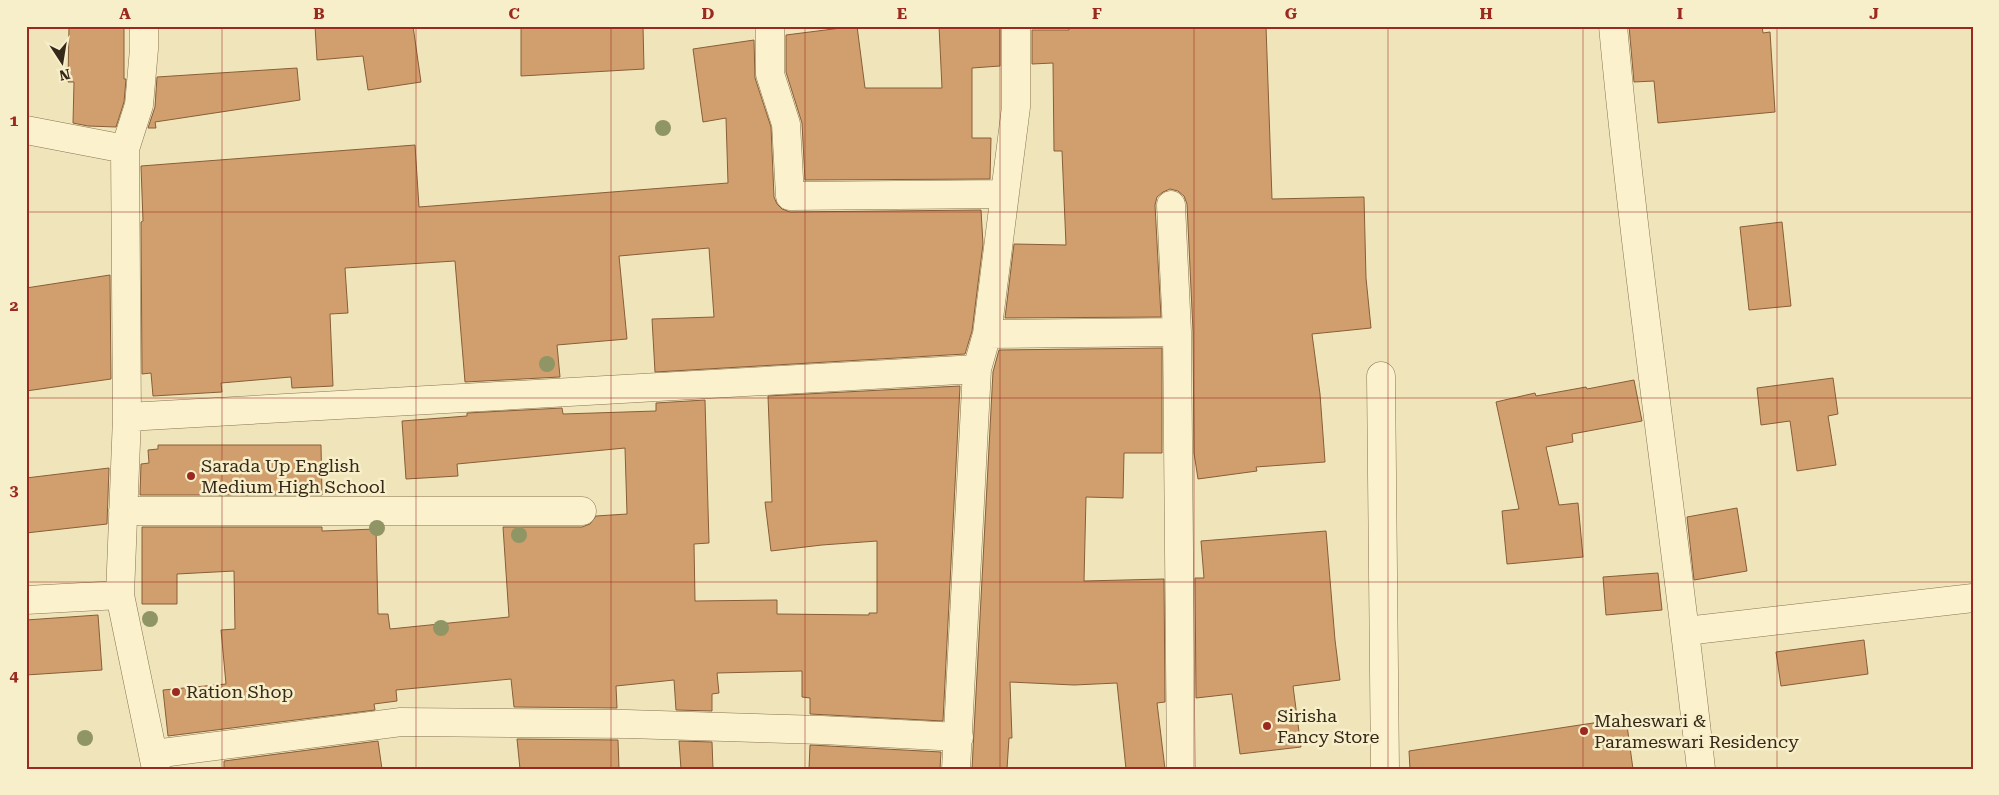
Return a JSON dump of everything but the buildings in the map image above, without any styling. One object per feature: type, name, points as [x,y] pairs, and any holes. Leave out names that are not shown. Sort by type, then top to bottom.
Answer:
[{"type":"street","points":[[144,26],[139,105],[125,149],[127,418],[120,595],[155,761],[401,722],[637,724],[959,737]]},
{"type":"street","points":[[770,26],[770,74],[786,124],[790,196],[1005,194]]},
{"type":"street","points":[[956,769],[977,369],[987,334],[1016,107],[1016,26]]},
{"type":"street","points":[[1613,26],[1621,114],[1686,631],[1701,769]]},
{"type":"street","points":[[26,130],[125,149]]},
{"type":"street","points":[[1171,205],[1177,332],[1181,769]]},
{"type":"street","points":[[987,334],[1177,332]]},
{"type":"street","points":[[127,418],[977,369]]},
{"type":"street","points":[[1381,376],[1385,769]]},
{"type":"street","points":[[123,511],[582,511]]},
{"type":"street","points":[[26,600],[120,595]]},
{"type":"street","points":[[1686,631],[1973,598]]},
{"type":"place","name":"Sarada Up English Medium High School","points":[[191,476]]},
{"type":"place","name":"Ration Shop","points":[[176,692]]},
{"type":"place","name":"Sirisha Fancy Store","points":[[1267,726]]},
{"type":"place","name":"Maheswari & Parameswari Residency","points":[[1584,731]]}]
